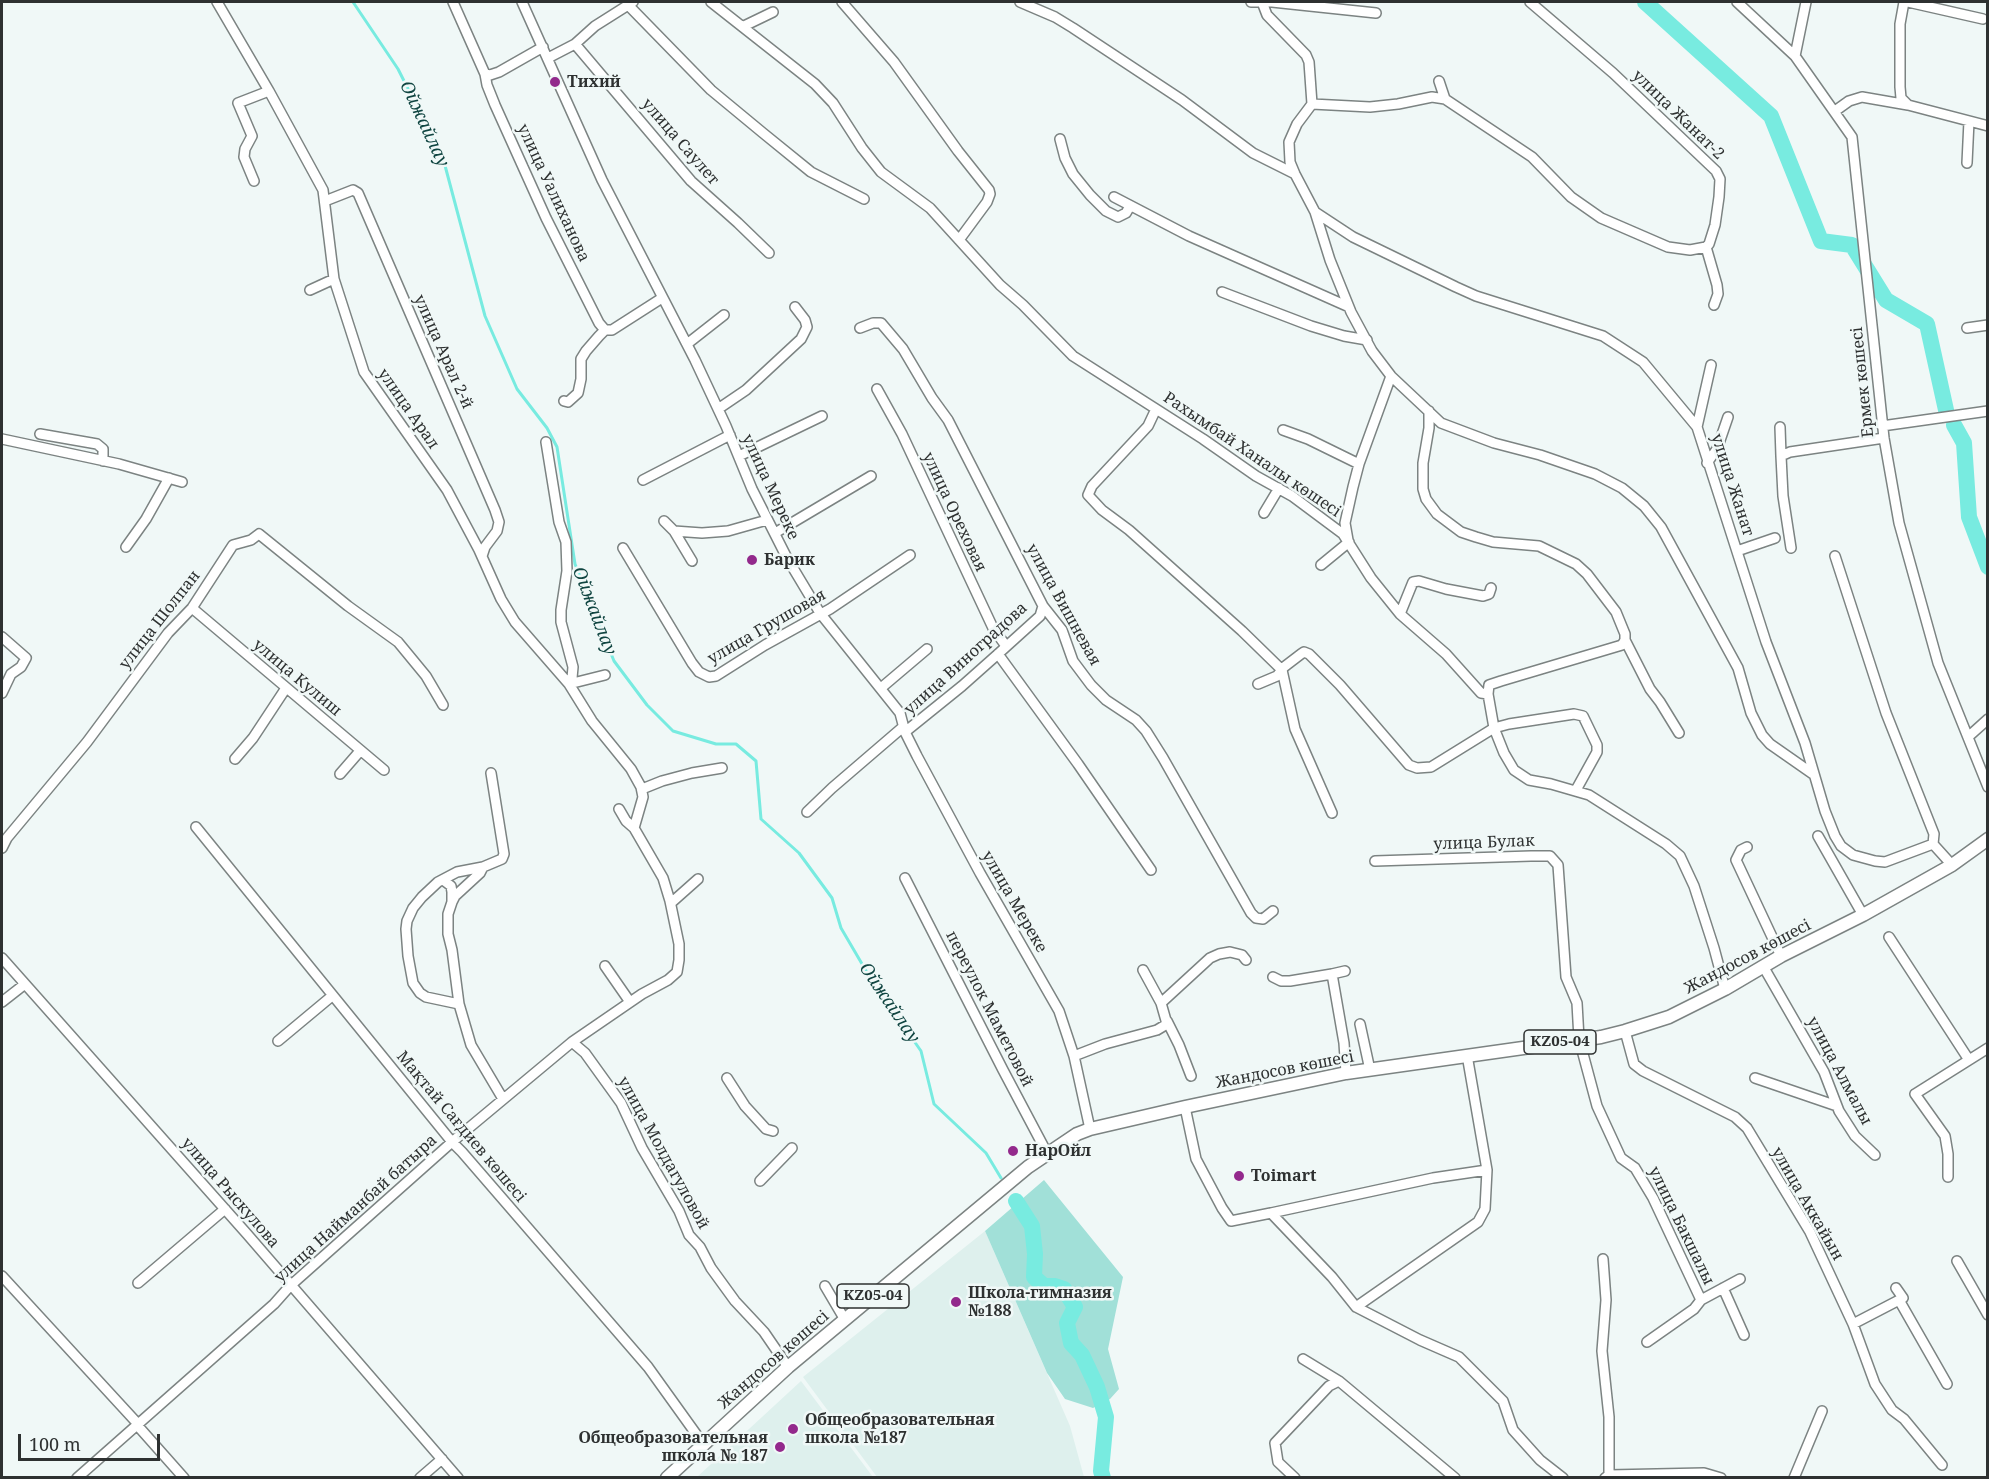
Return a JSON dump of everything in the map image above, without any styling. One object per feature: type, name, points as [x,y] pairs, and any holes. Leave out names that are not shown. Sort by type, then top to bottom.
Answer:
[{"type":"main road","name":"Жандосов көшесі","points":[[667,1478],[788,1367],[1047,1153],[1077,1134],[1185,1107],[1346,1073],[1580,1039],[1625,1031],[1669,1017],[1725,989],[1781,956],[1863,915],[1952,865],[1988,839]]},
{"type":"street","name":"улица Арал","points":[[217,2],[323,190],[334,279],[364,372],[447,490],[482,556],[501,599],[515,622],[569,684],[592,722],[631,769],[642,789]]},
{"type":"street","name":"улица Уалиханова","points":[[453,2],[546,218],[602,327]]},
{"type":"street","name":"улица Мереке","points":[[522,2],[602,180],[687,344],[767,520],[787,558],[820,613],[900,713],[904,730],[980,873],[1056,1004],[1074,1056],[1090,1129]]},
{"type":"street","name":"Рахымбай Ханалы көшесі","points":[[711,2],[815,84],[833,103],[862,148],[881,172],[930,208],[1000,285],[1073,356],[1310,508],[1349,541],[1371,578],[1400,615],[1451,660],[1481,693],[1488,694]]},
{"type":"street","points":[[842,2],[894,62],[958,152],[989,190],[987,202],[959,240]]},
{"type":"street","points":[[1020,2],[1054,16],[1182,100],[1253,153],[1295,174]]},
{"type":"street","points":[[1258,2],[1376,14]]},
{"type":"street","points":[[1258,2],[1267,15],[1306,55],[1309,62],[1312,104],[1297,124],[1289,142],[1290,162],[1316,212],[1330,260],[1349,307],[1372,351],[1391,376],[1441,423],[1494,443],[1570,464],[1595,474],[1622,488],[1644,506],[1661,527],[1738,669],[1751,713],[1762,735],[1770,744],[1814,774]]},
{"type":"street","name":"улица Жанат-2","points":[[1530,2],[1613,74],[1716,171],[1720,179],[1719,197],[1715,225],[1706,247]]},
{"type":"street","name":"Ермек көшесі","points":[[1737,2],[1796,56],[1852,137],[1882,426],[1899,524],[1935,652],[1988,787]]},
{"type":"street","points":[[1796,56],[1806,2]]},
{"type":"street","points":[[1908,105],[1901,98],[1900,87],[1900,24],[1906,2],[1983,19]]},
{"type":"street","points":[[548,58],[575,44],[595,27],[631,4],[711,90],[755,127],[811,172],[864,199]]},
{"type":"street","points":[[744,27],[773,12]]},
{"type":"street","name":"улица Саулет","points":[[575,44],[691,181],[768,253]]},
{"type":"street","points":[[485,74],[499,72],[543,47]]},
{"type":"street","points":[[1440,81],[1445,99]]},
{"type":"street","points":[[254,181],[244,157],[245,149],[252,136],[238,104],[269,91]]},
{"type":"street","points":[[1312,104],[1370,107],[1432,97],[1445,99],[1532,157],[1571,197],[1601,218],[1668,247],[1690,250],[1706,247],[1717,285],[1718,294],[1714,305]]},
{"type":"street","points":[[1836,111],[1849,100],[1862,97],[1908,105],[1988,126]]},
{"type":"street","points":[[1967,163],[1969,121]]},
{"type":"street","points":[[1060,139],[1065,158],[1073,174],[1106,211],[1118,217],[1126,213],[1130,206]]},
{"type":"street","name":"улица Арал 2-й","points":[[324,201],[353,190],[358,193],[495,510],[499,522],[497,531],[482,556]]},
{"type":"street","points":[[1114,197],[1238,259],[1349,307]]},
{"type":"street","name":"улица Жанат","points":[[1316,212],[1353,237],[1466,291],[1603,336],[1643,362],[1697,427],[1766,642],[1804,743],[1835,836],[1853,855],[1865,860],[1885,862],[1933,844]]},
{"type":"street","points":[[310,290],[334,279]]},
{"type":"street","points":[[1222,292],[1311,326],[1367,340]]},
{"type":"street","points":[[564,401],[568,402],[578,393],[582,379],[581,359],[602,327],[612,330],[662,298]]},
{"type":"street","points":[[718,409],[746,390],[801,339],[807,327],[805,320],[795,307]]},
{"type":"street","points":[[687,344],[724,315]]},
{"type":"street","name":"улица Вишневая","points":[[860,328],[873,322],[881,323],[903,349],[948,420],[1043,606],[1062,630],[1073,660],[1091,686],[1106,700],[1136,720],[1146,731],[1251,913],[1256,918],[1263,919],[1273,911]]},
{"type":"street","points":[[1967,328],[1988,325]]},
{"type":"street","points":[[1697,427],[1711,365]]},
{"type":"street","points":[[1321,565],[1349,541],[1346,523],[1359,464],[1391,376]]},
{"type":"street","name":"улица Ореховая","points":[[877,389],[902,434],[993,628],[1006,646]]},
{"type":"street","points":[[1156,409],[1148,426],[1092,486],[1088,495],[1102,510],[1129,530],[1242,631],[1282,670],[1295,729],[1332,813]]},
{"type":"street","points":[[1429,411],[1429,428],[1423,463],[1423,489],[1426,499],[1437,513],[1461,532],[1493,542],[1539,546],[1576,564],[1587,574],[1616,612],[1625,646],[1679,733]]},
{"type":"street","points":[[1882,426],[1988,411]]},
{"type":"street","points":[[739,456],[822,416]]},
{"type":"street","points":[[1707,463],[1717,448],[1728,417]]},
{"type":"street","points":[[1779,427],[1783,496],[1791,548]]},
{"type":"street","points":[[1283,430],[1308,439],[1359,464]]},
{"type":"street","points":[[40,434],[97,444],[103,448],[103,461]]},
{"type":"street","points":[[643,480],[730,435]]},
{"type":"street","points":[[1780,456],[1790,452],[1884,438]]},
{"type":"street","points":[[2,439],[103,461],[182,482]]},
{"type":"street","points":[[546,442],[559,522],[566,542],[567,571],[561,622],[573,667],[569,684]]},
{"type":"street","points":[[775,533],[871,476]]},
{"type":"street","points":[[126,547],[146,519],[169,478]]},
{"type":"street","points":[[1264,513],[1279,488]]},
{"type":"street","points":[[674,531],[728,531],[767,520]]},
{"type":"street","points":[[664,521],[674,531],[692,561]]},
{"type":"street","points":[[686,551],[684,543],[688,537],[702,532]]},
{"type":"street","name":"улица Шолпан","points":[[2,848],[7,838],[87,742],[168,633],[192,608],[233,545],[251,540],[259,534],[348,606],[398,642],[426,676],[443,705]]},
{"type":"street","points":[[1737,551],[1775,538]]},
{"type":"street","name":"улица Грушовая","points":[[623,548],[692,663],[704,676],[716,676],[830,609],[910,555]]},
{"type":"street","points":[[1835,556],[1877,688],[1934,834],[1933,844],[1952,865]]},
{"type":"street","points":[[1400,615],[1413,582],[1419,581],[1483,596],[1489,594],[1491,588]]},
{"type":"street","name":"улица Виноградова","points":[[807,812],[832,788],[962,687],[1040,616],[1043,606]]},
{"type":"street","name":"улица Кулиш","points":[[192,608],[384,770]]},
{"type":"street","points":[[2,637],[26,658],[21,667],[11,674],[2,693]]},
{"type":"street","points":[[1625,646],[1489,685],[1488,694],[1494,728],[1508,762],[1520,776],[1589,795],[1666,844],[1680,856],[1694,886],[1725,989]]},
{"type":"street","points":[[881,688],[927,650]]},
{"type":"street","points":[[1258,684],[1277,676],[1304,652],[1309,654],[1340,685],[1409,765],[1417,768],[1431,767],[1494,728],[1574,714],[1583,716],[1597,745],[1597,752],[1586,775]]},
{"type":"street","points":[[998,654],[1151,870]]},
{"type":"street","points":[[569,684],[605,675]]},
{"type":"street","points":[[235,759],[254,738],[286,688]]},
{"type":"street","points":[[1968,737],[1988,719]]},
{"type":"street","points":[[340,774],[360,751]]},
{"type":"street","points":[[1576,790],[1581,780],[1598,767]]},
{"type":"street","points":[[634,828],[643,797],[642,789],[692,773],[722,768]]},
{"type":"street","points":[[459,1004],[441,1002],[420,993],[413,983],[408,956],[407,921],[422,897],[443,880],[457,872],[483,867],[502,859],[504,854],[491,773]]},
{"type":"street","points":[[619,809],[626,821],[634,828],[663,878],[671,903],[698,879]]},
{"type":"street","name":"Мақтай Сағдиев көшесі","points":[[196,826],[452,1142],[648,1367],[704,1445]]},
{"type":"street","points":[[1818,836],[1863,915]]},
{"type":"street","points":[[1747,847],[1741,850],[1736,860],[1781,956]]},
{"type":"street","name":"улица Булак","points":[[1375,861],[1550,856],[1558,865],[1560,872],[1559,889],[1566,977],[1577,1003],[1580,1039]]},
{"type":"street","points":[[483,867],[480,873],[455,896],[448,914],[448,934],[453,950],[459,1004],[471,1045],[503,1100]]},
{"type":"street","name":"переулок Маметовой","points":[[905,878],[1047,1153]]},
{"type":"street","points":[[443,880],[451,886],[452,902]]},
{"type":"street","name":"улица Найманбай батыра","points":[[77,1478],[274,1304],[290,1286],[452,1142],[572,1042],[677,972],[679,944],[671,903]]},
{"type":"street","points":[[1888,937],[1969,1060]]},
{"type":"street","points":[[1161,1003],[1210,958],[1230,952],[1246,960]]},
{"type":"street","name":"улица Рыскулова","points":[[2,958],[225,1209],[458,1478]]},
{"type":"street","points":[[605,966],[630,1002]]},
{"type":"street","name":"улица Алмалы","points":[[1763,966],[1824,1072],[1837,1106],[1855,1136],[1875,1155]]},
{"type":"street","points":[[1143,970],[1161,1003],[1167,1026],[1179,1045],[1191,1076]]},
{"type":"street","points":[[1273,977],[1281,981],[1290,981],[1345,971]]},
{"type":"street","points":[[1332,974],[1344,1043],[1346,1073]]},
{"type":"street","points":[[2,1002],[25,984]]},
{"type":"street","points":[[278,1041],[332,996]]},
{"type":"street","points":[[1360,1023],[1370,1070]]},
{"type":"street","points":[[1074,1056],[1105,1044],[1167,1026]]},
{"type":"street","name":"улица Аккайын","points":[[1625,1031],[1634,1064],[1643,1071],[1735,1117],[1747,1128],[1810,1232],[1853,1324],[1875,1384],[1892,1410],[1904,1419],[1941,1465]]},
{"type":"street","name":"улица Бакшалы","points":[[1580,1039],[1598,1106],[1621,1158],[1635,1168],[1653,1198],[1701,1300],[1695,1309],[1647,1342]]},
{"type":"street","name":"улица Молдагуловой","points":[[572,1042],[585,1053],[621,1103],[642,1149],[679,1211],[689,1235],[700,1247],[711,1268],[735,1301],[764,1332],[788,1367]]},
{"type":"street","points":[[1948,1177],[1945,1136],[1915,1094],[1988,1048]]},
{"type":"street","points":[[1356,1307],[1478,1222],[1485,1209],[1487,1170],[1467,1055]]},
{"type":"street","points":[[727,1078],[746,1106],[766,1128],[773,1131]]},
{"type":"street","points":[[1755,1078],[1837,1106]]},
{"type":"street","points":[[1185,1107],[1196,1159],[1231,1221],[1433,1178],[1487,1170]]},
{"type":"street","points":[[760,1181],[792,1148]]},
{"type":"street","points":[[138,1283],[225,1209]]},
{"type":"street","points":[[1271,1213],[1332,1277],[1356,1307],[1420,1340],[1460,1357],[1503,1401],[1513,1430],[1540,1460],[1563,1478]]},
{"type":"street","points":[[1602,1259],[1606,1300],[1602,1351],[1609,1417],[1607,1476]]},
{"type":"street","points":[[1957,1261],[1988,1315]]},
{"type":"street","points":[[2,1276],[184,1478]]},
{"type":"street","points":[[1701,1300],[1740,1279]]},
{"type":"street","points":[[825,1286],[845,1320]]},
{"type":"street","points":[[1723,1288],[1744,1335]]},
{"type":"street","points":[[1853,1324],[1903,1298],[1896,1288]]},
{"type":"street","points":[[1899,1299],[1947,1383]]},
{"type":"street","points":[[1303,1359],[1339,1382],[1455,1478]]},
{"type":"street","points":[[1295,1478],[1278,1462],[1275,1443],[1329,1386],[1339,1382]]},
{"type":"street","points":[[1794,1478],[1821,1411]]},
{"type":"street","points":[[420,1478],[442,1459]]},
{"type":"street","points":[[1607,1476],[1704,1473],[1721,1478]]},
{"type":"street","points":[[1607,1476],[1621,1478]]},
{"type":"shaded area","points":[[1044,1180],[1123,1277],[1108,1349],[1119,1389],[1110,1399],[1093,1408],[1065,1399],[1047,1373],[985,1231]]},
{"type":"shaded area","name":"Школа-гимназия №188","points":[[985,1231],[1070,1426],[1084,1477],[877,1477],[803,1377]]},
{"type":"shaded area","name":"Общеобразовательная школа №187","points":[[801,1381],[873,1477],[697,1477]]},
{"type":"waterway","name":"Ойжайлау","points":[[353,2],[398,69],[443,158],[485,316],[517,389],[547,428],[557,447],[575,564],[614,661],[647,705],[673,731],[716,744],[736,744],[756,761],[761,819],[799,853],[832,898],[841,928],[872,981],[921,1051],[934,1104],[986,1153],[1001,1178]]},
{"type":"waterway","points":[[1645,2],[1771,116],[1821,241],[1852,245],[1886,300],[1927,324],[1946,410]]},
{"type":"waterway","points":[[1954,425],[1964,443],[1969,517],[1988,567]]},
{"type":"waterway","points":[[1016,1201],[1032,1226],[1035,1254],[1034,1277],[1044,1286],[1064,1289],[1075,1307],[1067,1323],[1071,1343],[1082,1355],[1097,1387],[1106,1417],[1101,1471],[1103,1478]]},
{"type":"place","name":"Тихий","points":[[555,82]]},
{"type":"place","name":"Барик","points":[[752,560]]},
{"type":"place","name":"НарОйл","points":[[1013,1151]]},
{"type":"place","name":"Toimart","points":[[1239,1176]]},
{"type":"place","name":"Школа-гимназия №188","points":[[956,1302]]},
{"type":"place","name":"Общеобразовательная школа №187","points":[[793,1429]]},
{"type":"place","name":"Общеобразовательная школа № 187","points":[[780,1447]]}]
